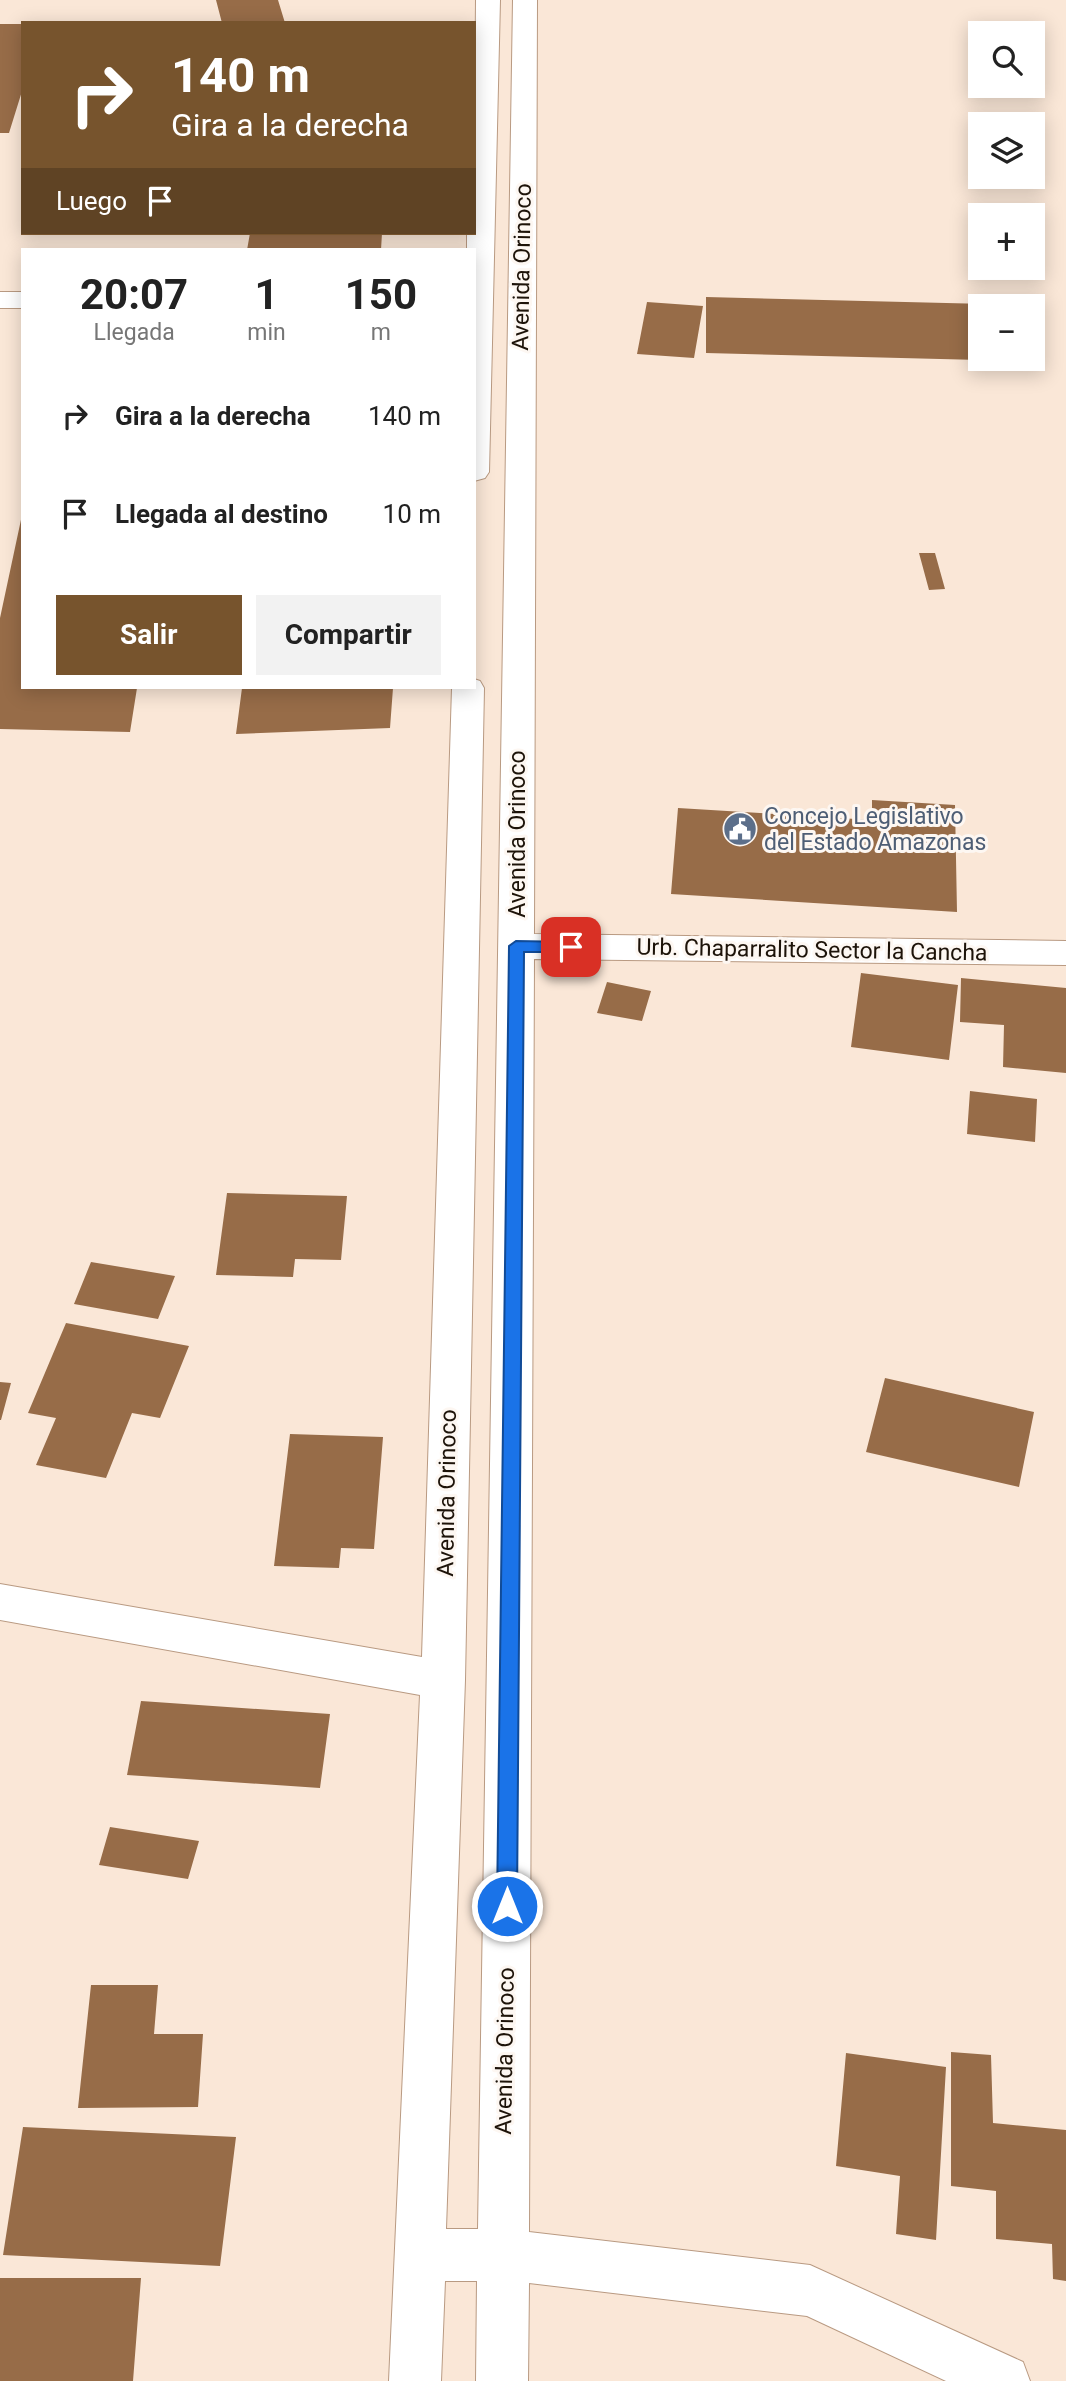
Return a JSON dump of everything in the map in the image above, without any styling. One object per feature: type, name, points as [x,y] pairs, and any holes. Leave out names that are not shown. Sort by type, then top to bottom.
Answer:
[{"type":"street","name":"Avenida Orinoco","points":[[476,355],[488,0]]},
{"type":"street","name":"Avenida Orinoco","points":[[502,2381],[525,0]]},
{"type":"street","points":[[477,297],[522,296]]},
{"type":"street","points":[[0,300],[21,300]]},
{"type":"street","name":"Avenida Orinoco","points":[[415,2381],[443,1680],[468,689]]},
{"type":"street","name":"Urb. Chaparralito Sector la Cancha","points":[[516,946],[1066,953]]},
{"type":"street","points":[[0,1602],[443,1680]]},
{"type":"street","points":[[419,2255],[503,2255],[810,2291],[1004,2381]]},
{"type":"building","points":[[216,0],[278,0],[284,21],[221,21]]},
{"type":"building","points":[[0,24],[21,24],[21,94],[9,133],[0,133]]},
{"type":"building","points":[[250,235],[382,235],[381,248],[247,248]]},
{"type":"building","points":[[706,297],[968,304],[968,360],[706,353]]},
{"type":"building","points":[[647,302],[703,306],[694,358],[637,354]]},
{"type":"building","points":[[21,520],[21,689],[137,689],[130,732],[0,729],[0,618]]},
{"type":"building","points":[[919,553],[935,553],[945,589],[929,590]]},
{"type":"building","points":[[242,689],[393,689],[390,728],[236,734]]},
{"type":"building","points":[[872,800],[955,805],[957,912],[671,894],[678,808],[872,820]]},
{"type":"building","points":[[861,973],[958,985],[949,1060],[851,1047]]},
{"type":"building","points":[[961,978],[1066,988],[1066,1073],[1003,1067],[1004,1025],[960,1022]]},
{"type":"building","points":[[607,982],[651,991],[642,1021],[597,1013]]},
{"type":"building","points":[[970,1091],[1037,1099],[1035,1142],[967,1134]]},
{"type":"building","points":[[227,1193],[347,1196],[341,1260],[295,1259],[293,1277],[216,1275]]},
{"type":"building","points":[[91,1262],[175,1276],[158,1319],[74,1304]]},
{"type":"building","points":[[66,1323],[189,1346],[160,1418],[132,1413],[106,1478],[36,1465],[56,1418],[28,1413]]},
{"type":"building","points":[[885,1378],[1034,1412],[1019,1487],[866,1452]]},
{"type":"building","points":[[0,1382],[11,1383],[1,1420],[0,1420]]},
{"type":"building","points":[[290,1434],[383,1437],[374,1549],[341,1548],[339,1568],[274,1566]]},
{"type":"building","points":[[141,1701],[330,1714],[320,1788],[127,1775]]},
{"type":"building","points":[[110,1827],[199,1841],[188,1879],[99,1865]]},
{"type":"building","points":[[91,1985],[158,1985],[154,2034],[203,2034],[198,2107],[78,2108]]},
{"type":"building","points":[[951,2052],[991,2055],[993,2123],[1066,2130],[1066,2281],[1053,2279],[1052,2244],[996,2239],[996,2191],[951,2186]]},
{"type":"building","points":[[846,2053],[946,2067],[936,2240],[896,2234],[900,2176],[836,2166]]},
{"type":"building","points":[[23,2127],[236,2137],[220,2266],[3,2255]]},
{"type":"building","points":[[0,2278],[141,2278],[133,2381],[0,2381]]},
{"type":"place","name":"Concejo Legislativo del Estado Amazonas","points":[[740,829]]},
{"type":"route","points":[[507,1906],[516,946],[571,947]]}]
